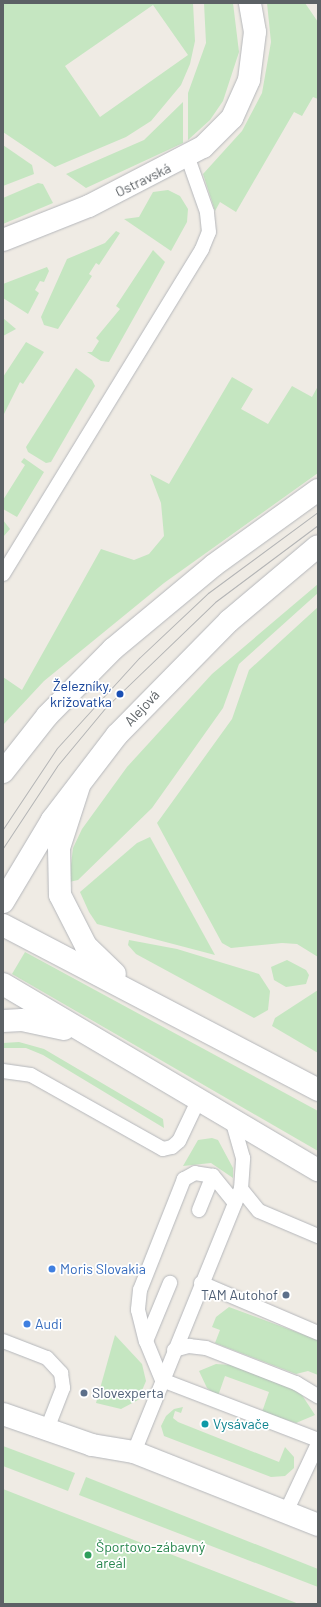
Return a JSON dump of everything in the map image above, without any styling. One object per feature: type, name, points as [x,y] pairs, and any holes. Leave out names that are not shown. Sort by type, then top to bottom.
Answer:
[{"type":"street","name":"Ostravská","points":[[3,240],[89,206],[188,158],[232,118],[249,80],[255,32],[250,3]]},
{"type":"street","points":[[3,772],[47,716],[113,649],[214,565],[318,490]]},
{"type":"street","name":"Alejová","points":[[3,902],[82,778],[201,648],[259,594],[318,546]]},
{"type":"street","points":[[82,778],[59,848],[60,895],[86,946],[139,994]]},
{"type":"street","points":[[3,925],[139,994],[318,1090]]},
{"type":"street","points":[[3,984],[233,1122],[318,1170]]},
{"type":"street","points":[[3,1021],[48,1024],[99,1042]]},
{"type":"street","points":[[3,1414],[92,1445],[134,1452],[285,1514],[318,1525]]},
{"type":"lane","points":[[3,574],[202,249],[209,232],[207,212],[188,158]]},
{"type":"lane","points":[[3,1071],[31,1075],[163,1149],[172,1147],[179,1141],[198,1101]]},
{"type":"lane","points":[[134,1452],[201,1283],[242,1189],[243,1158],[233,1122]]},
{"type":"lane","points":[[235,1204],[214,1176],[195,1173],[184,1179],[140,1290],[138,1310],[146,1341],[162,1380],[318,1440]]},
{"type":"lane","points":[[200,1210],[214,1176]]},
{"type":"lane","points":[[242,1189],[260,1211],[318,1236]]},
{"type":"lane","points":[[146,1341],[170,1283]]},
{"type":"lane","points":[[201,1283],[318,1333]]},
{"type":"lane","points":[[3,1341],[48,1358],[61,1373],[63,1388],[47,1429]]},
{"type":"lane","points":[[174,1350],[189,1346],[206,1348],[296,1383],[318,1396]]},
{"type":"lane","points":[[285,1514],[318,1444]]},
{"type":"green space","points":[[3,3],[193,3],[195,41],[190,64],[181,85],[151,121],[126,137],[55,167],[3,132]],"holes":[[[153,5],[188,55],[100,117],[65,66]]]},
{"type":"green space","points":[[204,3],[233,3],[239,52],[223,101],[210,120],[188,140],[188,93],[206,43]]},
{"type":"green space","points":[[267,3],[305,3],[318,22],[318,99],[313,97],[302,116],[294,112],[236,212],[220,202],[215,211],[203,174],[242,131],[262,93],[271,42]]},
{"type":"green space","points":[[183,102],[183,143],[86,188],[66,174],[144,140]]},
{"type":"green space","points":[[3,145],[32,165],[34,174],[3,186]]},
{"type":"green space","points":[[38,183],[43,184],[53,203],[3,224],[3,198]]},
{"type":"green space","points":[[168,190],[180,196],[188,209],[187,222],[171,251],[124,219],[139,217],[153,192]]},
{"type":"green space","points":[[116,231],[120,233],[99,265],[96,263],[89,274],[92,276],[58,329],[44,325],[41,317],[67,259],[105,243]]},
{"type":"green space","points":[[153,250],[165,262],[109,362],[101,361],[87,352],[92,352],[99,341],[96,338],[120,309],[116,306]]},
{"type":"green space","points":[[47,267],[49,271],[44,282],[40,281],[35,290],[39,293],[28,314],[3,298],[3,284]]},
{"type":"green space","points":[[3,318],[16,329],[3,336]]},
{"type":"green space","points":[[26,342],[44,352],[23,384],[20,382],[3,416],[3,377]]},
{"type":"green space","points":[[76,368],[92,380],[95,386],[51,462],[46,463],[28,452],[26,447]]},
{"type":"green space","points":[[232,377],[253,389],[241,409],[268,424],[292,386],[312,397],[318,386],[318,473],[164,583],[44,681],[3,725],[3,677],[22,690],[101,549],[134,560],[149,554],[164,536],[161,503],[150,474],[169,484]]},
{"type":"green space","points":[[24,458],[44,472],[17,517],[3,509],[3,500],[25,465],[21,462]]},
{"type":"green space","points":[[3,520],[10,529],[3,537]]},
{"type":"green space","points":[[318,584],[318,593],[239,664],[223,708],[152,808],[78,880],[69,882],[73,848],[82,829],[127,767],[212,674]]},
{"type":"green space","points":[[318,607],[318,957],[297,944],[282,943],[231,948],[222,943],[157,823],[232,719],[249,670]]},
{"type":"green space","points":[[150,837],[215,955],[97,924],[89,912],[80,892],[137,843]]},
{"type":"green space","points":[[129,940],[177,949],[259,974],[270,991],[268,1010],[254,1018],[136,954],[128,945]]},
{"type":"green space","points":[[25,952],[318,1111],[318,1151],[12,974]]},
{"type":"green space","points":[[287,960],[306,970],[309,975],[306,984],[286,987],[274,980],[271,967]]},
{"type":"green space","points":[[318,990],[318,1053],[272,1026],[275,1018]]},
{"type":"green space","points":[[19,1042],[44,1049],[163,1119],[164,1128],[43,1055],[26,1048],[4,1048],[3,1043]]},
{"type":"green space","points":[[212,1138],[218,1140],[233,1168],[233,1178],[211,1163],[183,1166],[198,1140]]},
{"type":"green space","points":[[229,1307],[318,1340],[318,1375],[308,1371],[296,1374],[215,1343],[220,1330],[212,1327],[216,1317]]},
{"type":"green space","points":[[115,1335],[142,1364],[146,1381],[138,1400],[121,1409],[96,1403]]},
{"type":"green space","points":[[216,1364],[231,1365],[300,1392],[315,1415],[296,1423],[262,1412],[269,1392],[225,1376],[218,1396],[207,1388],[199,1371]]},
{"type":"green space","points":[[183,1407],[181,1413],[175,1411],[173,1418],[178,1422],[279,1462],[285,1447],[294,1457],[294,1468],[285,1476],[271,1477],[164,1436],[161,1426],[166,1416],[174,1409]]},
{"type":"green space","points":[[3,1446],[75,1473],[68,1491],[3,1466]]},
{"type":"green space","points":[[86,1477],[318,1569],[318,1587],[79,1495]]},
{"type":"green space","name":"Športovo-zábavný areál","points":[[3,1489],[59,1511],[299,1604],[3,1604]]},
{"type":"tram line","points":[[3,829],[57,748],[139,658],[208,593],[318,512]]},
{"type":"tram line","points":[[3,848],[57,766],[106,707],[215,602],[318,525]]},
{"type":"place","name":"Železníky, križovatka","points":[[120,694]]},
{"type":"place","name":"Moris Slovakia","points":[[52,1269]]},
{"type":"place","name":"TAM Autohof","points":[[286,1295]]},
{"type":"place","name":"Audi","points":[[27,1324]]},
{"type":"place","name":"Slovexperta","points":[[84,1393]]},
{"type":"place","name":"Vysávače","points":[[205,1424]]},
{"type":"place","name":"Športovo-zábavný areál","points":[[88,1555]]}]
